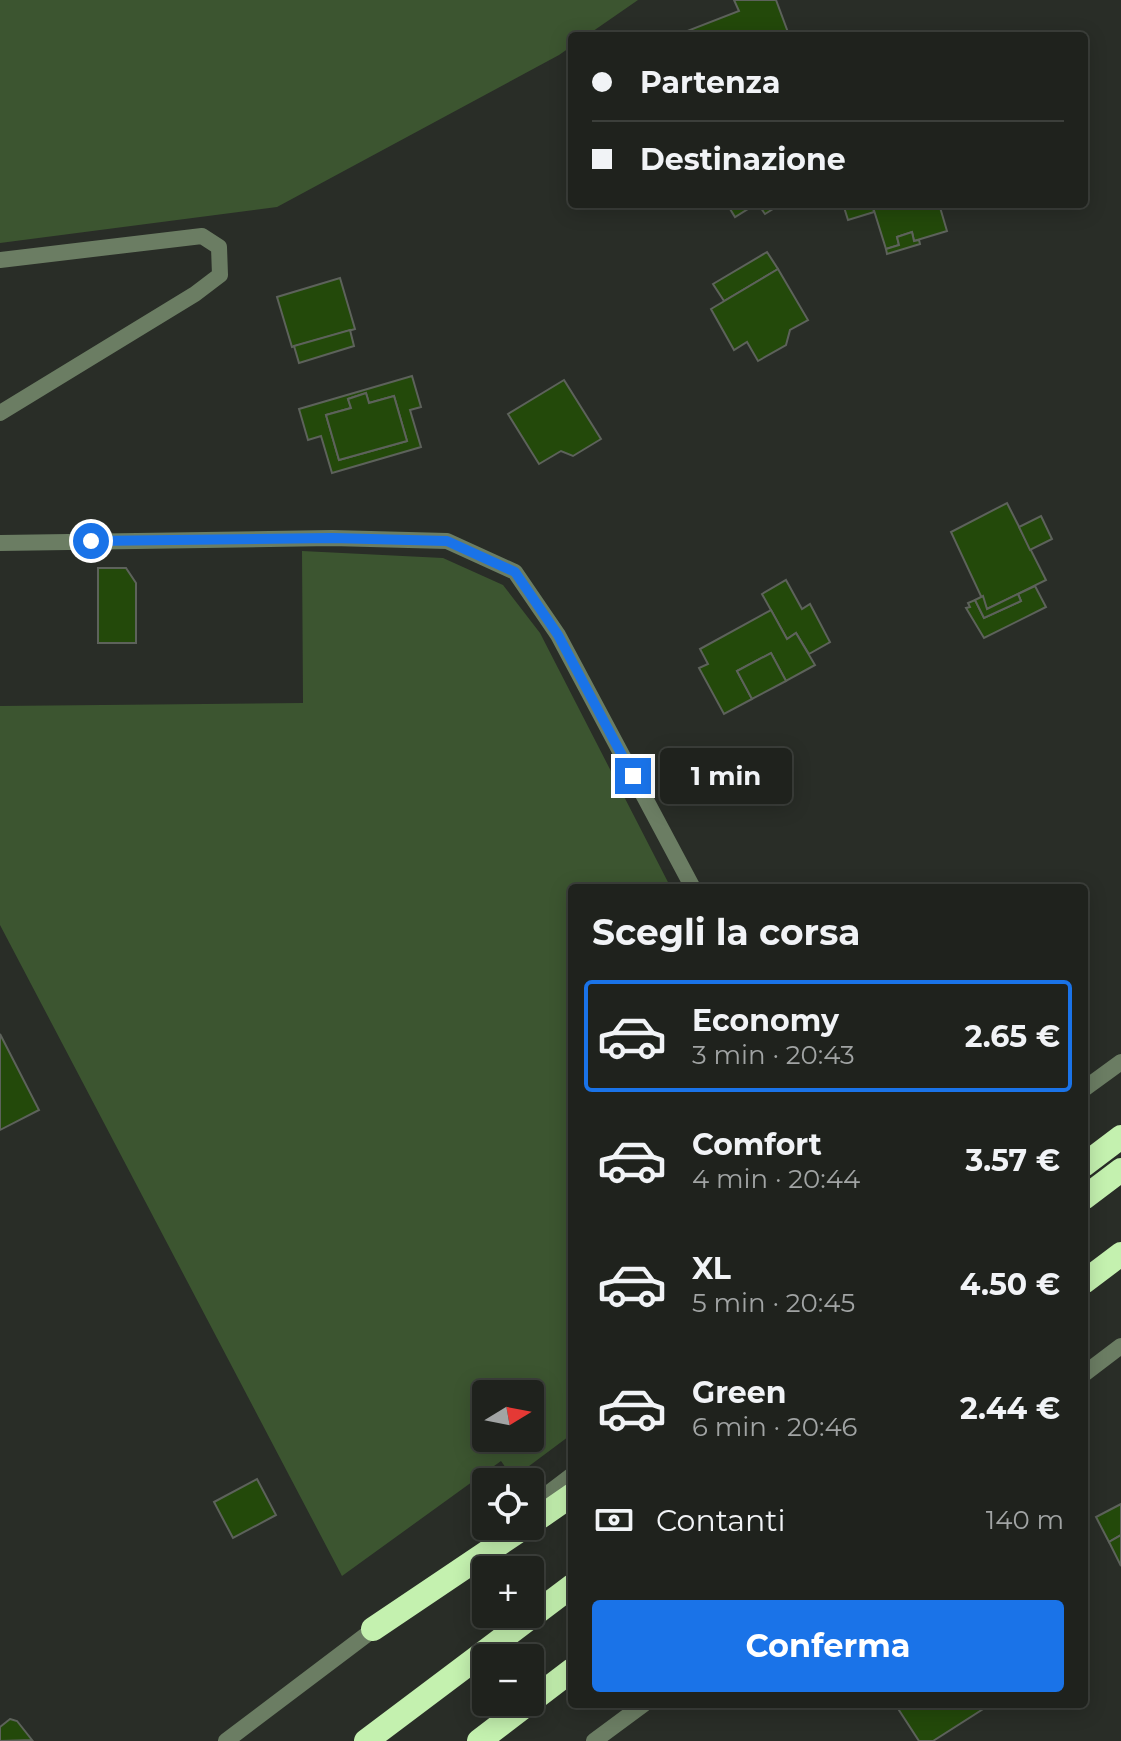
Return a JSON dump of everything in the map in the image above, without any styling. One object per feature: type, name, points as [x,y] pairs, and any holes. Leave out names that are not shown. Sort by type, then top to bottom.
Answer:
[{"type":"highway","points":[[1088,1162],[1121,1137]]},
{"type":"highway","points":[[1088,1195],[1121,1170]]},
{"type":"highway","points":[[1088,1279],[1121,1254]]},
{"type":"highway","points":[[544,1514],[568,1498]]},
{"type":"highway","points":[[373,1629],[506,1540]]},
{"type":"highway","points":[[366,1741],[568,1589]]},
{"type":"highway","points":[[479,1741],[568,1673]]},
{"type":"street","points":[[0,260],[202,236],[219,247],[220,275],[195,294],[0,413]]},
{"type":"street","points":[[0,543],[332,538],[447,541],[515,572],[558,635],[691,884]]},
{"type":"street","points":[[1088,1086],[1121,1062]]},
{"type":"street","points":[[1088,1371],[1121,1346]]},
{"type":"street","points":[[544,1496],[568,1478]]},
{"type":"street","points":[[226,1741],[488,1540]]},
{"type":"street","points":[[594,1741],[639,1708]]},
{"type":"green space","points":[[0,0],[638,0],[592,32],[568,32],[568,49],[559,55],[277,207],[0,243]]},
{"type":"green space","points":[[302,551],[443,558],[503,585],[540,633],[669,884],[568,884],[568,1437],[526,1468],[506,1468],[501,1461],[491,1468],[472,1468],[472,1482],[342,1576],[0,925],[0,706],[303,703]]},
{"type":"building","points":[[734,0],[776,0],[788,32],[685,32],[739,11]]},
{"type":"building","points":[[729,208],[750,208],[735,217]]},
{"type":"building","points":[[761,208],[775,208],[765,214]]},
{"type":"building","points":[[844,208],[873,208],[874,212],[848,220]]},
{"type":"building","points":[[873,208],[940,208],[947,231],[914,241],[912,232],[897,237],[899,245],[886,249]]},
{"type":"building","points":[[912,232],[914,241],[919,240],[920,244],[887,254],[886,249],[899,245],[897,237]]},
{"type":"building","points":[[767,252],[778,269],[724,301],[713,284]]},
{"type":"building","points":[[778,269],[808,320],[790,330],[786,345],[758,361],[747,342],[734,350],[711,309]]},
{"type":"building","points":[[340,278],[355,329],[292,347],[277,297]]},
{"type":"building","points":[[350,330],[354,346],[299,363],[294,346]]},
{"type":"building","points":[[412,376],[421,407],[410,410],[421,447],[332,473],[321,436],[308,440],[299,409]],"holes":[[[366,393],[369,403],[394,396],[407,441],[339,460],[326,415],[351,408],[348,399]]]},
{"type":"building","points":[[564,380],[601,439],[573,456],[561,451],[539,464],[508,414]]},
{"type":"building","points":[[366,393],[369,403],[394,396],[407,441],[339,460],[326,415],[351,408],[348,399]]},
{"type":"building","points":[[1007,503],[1046,580],[987,609],[951,532]]},
{"type":"building","points":[[1041,516],[1052,539],[1030,550],[1019,527]]},
{"type":"building","points":[[98,568],[126,568],[136,583],[136,643],[98,643]]},
{"type":"building","points":[[786,580],[802,609],[810,604],[830,642],[809,654],[796,633],[787,639],[762,594]]},
{"type":"building","points":[[1035,586],[1046,607],[984,638],[966,608],[970,607],[968,603],[975,600],[984,618],[1021,601],[1018,594]]},
{"type":"building","points":[[1018,594],[1021,601],[984,618],[975,600],[983,596],[987,609]]},
{"type":"building","points":[[771,610],[787,639],[796,633],[815,665],[786,681],[771,653],[737,671],[752,699],[724,714],[699,668],[708,664],[700,649]]},
{"type":"building","points":[[771,653],[786,681],[752,699],[737,671]]},
{"type":"building","points":[[0,1034],[39,1110],[0,1130]]},
{"type":"building","points":[[257,1479],[276,1515],[233,1538],[214,1502]]},
{"type":"building","points":[[1121,1504],[1121,1535],[1109,1542],[1096,1517]]},
{"type":"building","points":[[1121,1535],[1121,1566],[1109,1542]]},
{"type":"building","points":[[898,1708],[985,1708],[933,1741],[919,1741]]},
{"type":"building","points":[[10,1719],[17,1721],[32,1740],[0,1741],[0,1727]]},
{"type":"route","points":[[91,541],[332,538],[447,541],[515,572],[558,635],[633,776]]}]
